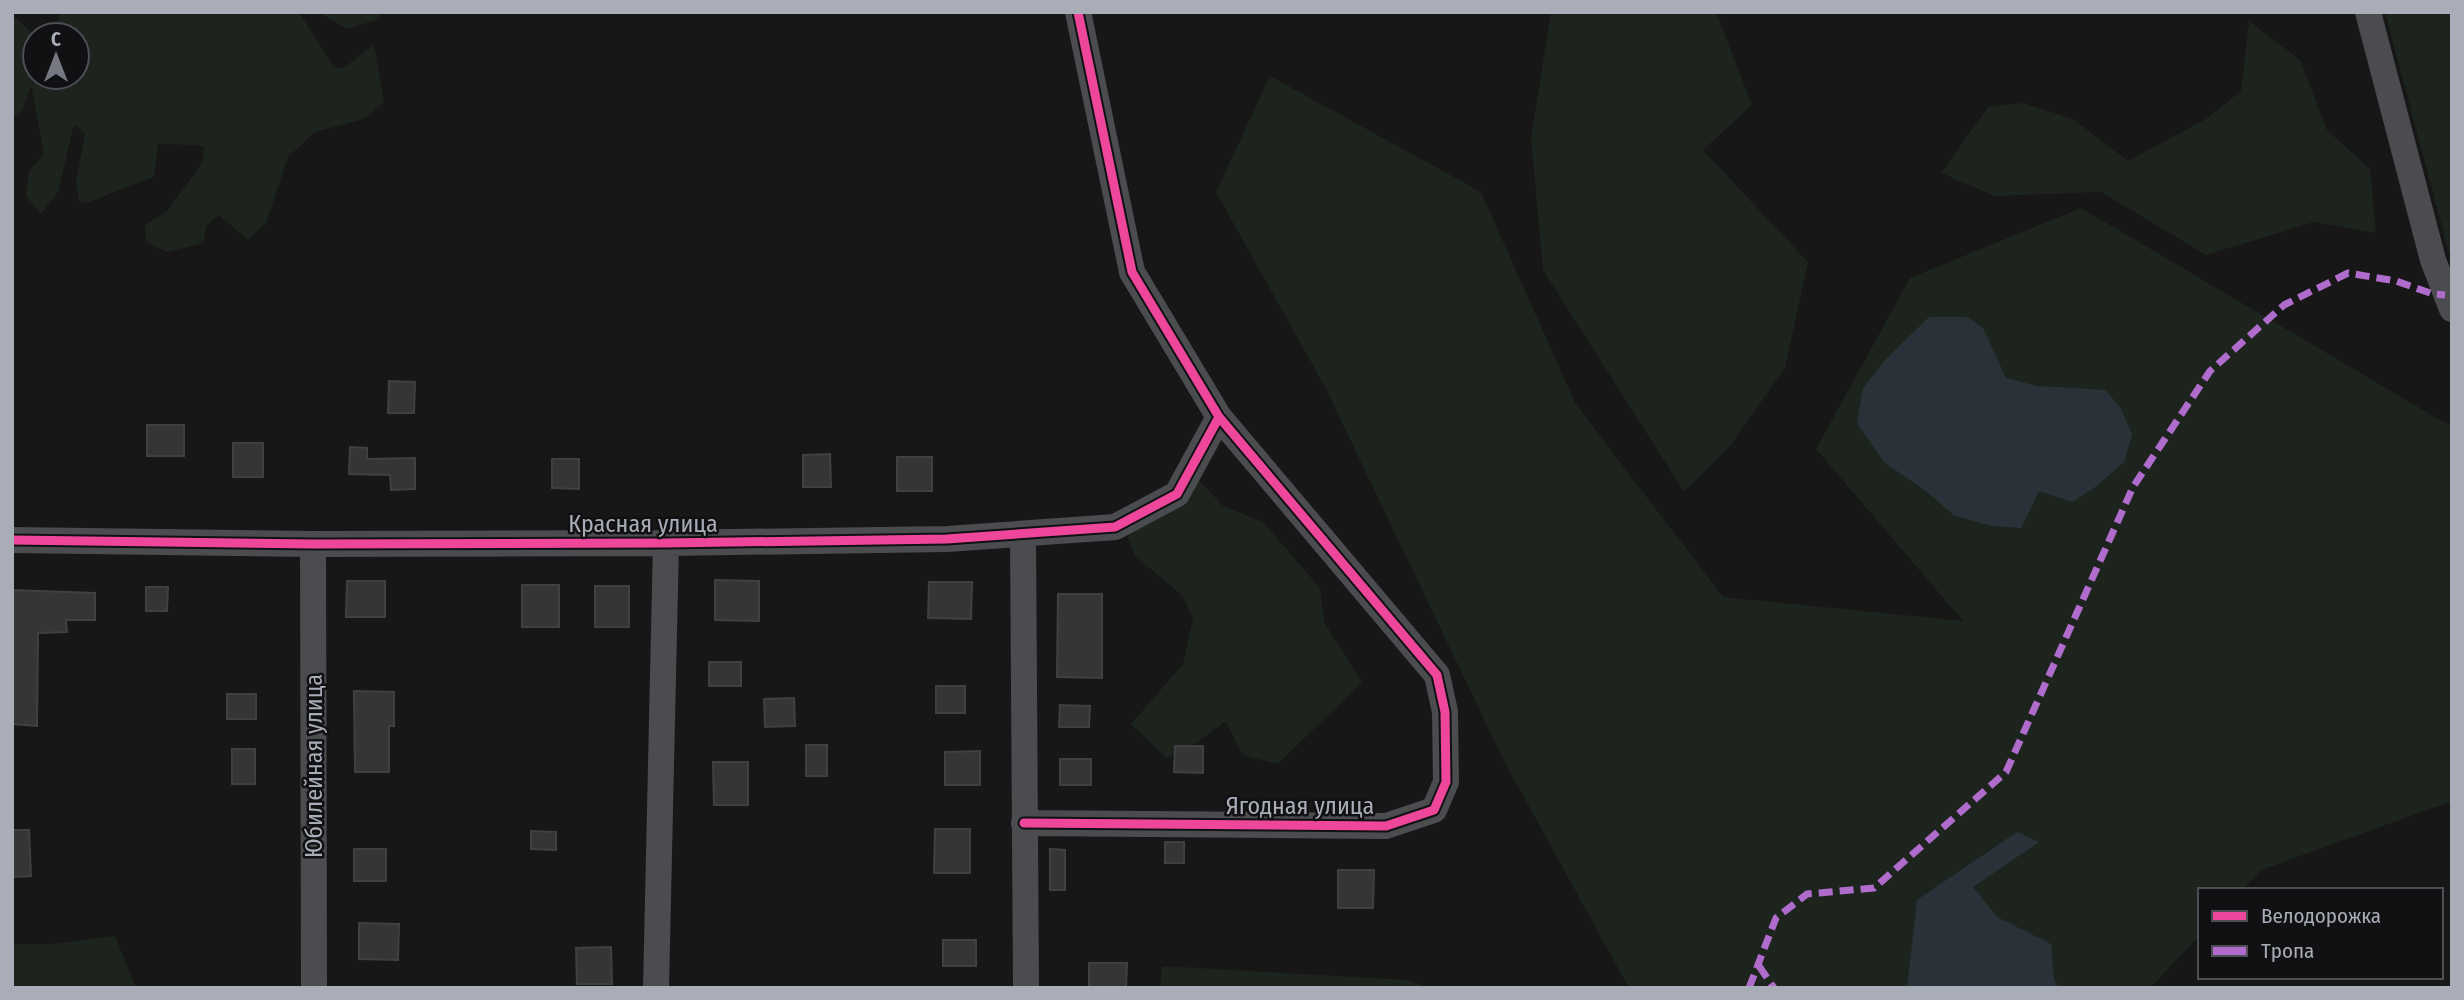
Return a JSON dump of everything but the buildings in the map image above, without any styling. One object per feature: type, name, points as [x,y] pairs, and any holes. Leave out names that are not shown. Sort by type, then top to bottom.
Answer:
[{"type":"street","name":"Ягодная улица","points":[[1024,823],[1386,825],[1434,810],[1446,782],[1445,712],[1437,676],[1219,417],[1132,272],[1077,12]]},
{"type":"street","points":[[2368,12],[2433,260],[2452,309]]},
{"type":"street","name":"Красная улица","points":[[12,540],[313,544],[666,543],[933,539],[1115,527],[1177,494],[1219,417]]},
{"type":"street","points":[[1023,535],[1026,988]]},
{"type":"street","points":[[656,988],[666,543]]},
{"type":"street","name":"Юбилейная улица","points":[[313,544],[314,988]]},
{"type":"shaded area","points":[[12,12],[15,12],[14,17],[21,23],[21,91],[29,91],[23,109],[12,118]]},
{"type":"shaded area","points":[[59,12],[303,12],[300,14],[334,67],[342,69],[374,45],[384,102],[364,119],[315,132],[288,157],[266,223],[248,240],[219,215],[207,225],[203,243],[167,252],[146,242],[145,225],[166,212],[201,165],[205,148],[198,145],[158,144],[154,177],[86,203],[79,201],[76,182],[85,133],[74,124],[58,192],[41,214],[26,196],[29,171],[44,154],[32,91],[91,91],[91,21],[58,21]]},
{"type":"shaded area","points":[[318,12],[381,12],[379,19],[347,29]]},
{"type":"shaded area","points":[[1551,12],[1716,12],[1752,105],[1703,150],[1808,262],[1785,368],[1730,446],[1684,492],[1543,270],[1531,138]]},
{"type":"shaded area","points":[[2385,12],[2452,12],[2452,264]]},
{"type":"shaded area","points":[[2249,21],[2300,60],[2327,130],[2370,169],[2376,233],[2314,222],[2206,255],[2101,192],[1995,196],[1941,173],[1988,107],[2023,103],[2073,119],[2128,161],[2206,119],[2241,91]]},
{"type":"shaded area","points":[[1270,76],[1481,192],[1575,403],[1723,597],[1963,621],[1816,449],[1910,278],[2081,208],[2452,427],[2452,801],[2261,870],[2244,888],[2198,888],[2198,937],[2150,988],[1629,988],[1504,761],[1325,387],[1216,192]]},
{"type":"shaded area","points":[[1929,317],[1967,317],[1983,328],[2006,378],[2037,386],[2106,390],[2121,409],[2132,434],[2124,462],[2094,488],[2072,502],[2039,491],[2021,528],[1992,526],[1955,516],[1927,492],[1884,462],[1857,423],[1863,388],[1886,359]]},
{"type":"shaded area","points":[[1193,474],[1223,506],[1263,522],[1320,588],[1324,622],[1362,682],[1278,764],[1242,755],[1226,721],[1196,743],[1166,758],[1131,724],[1183,664],[1193,619],[1183,596],[1135,556],[1125,530]]},
{"type":"shaded area","points":[[2017,832],[2039,842],[1973,887],[1997,917],[2051,944],[2054,980],[2059,988],[1907,988],[1917,900]]},
{"type":"shaded area","points":[[115,936],[136,988],[12,988],[12,944],[53,944]]},
{"type":"shaded area","points":[[1162,966],[1407,980],[1431,988],[1160,988]]},
{"type":"marked path","points":[[1749,988],[1776,918],[1807,894],[1874,888],[2006,772],[2133,487],[2210,371],[2284,305],[2348,273],[2396,281],[2433,294],[2445,295]]},
{"type":"marked path","points":[[1759,966],[1774,988]]},
{"type":"cycle path","points":[[1024,823],[1386,826],[1434,810],[1446,782],[1445,712],[1437,675],[1219,417],[1132,272],[1078,12]]},
{"type":"cycle path","points":[[12,540],[313,544],[666,543],[947,539],[1115,527],[1177,494],[1219,417]]}]
